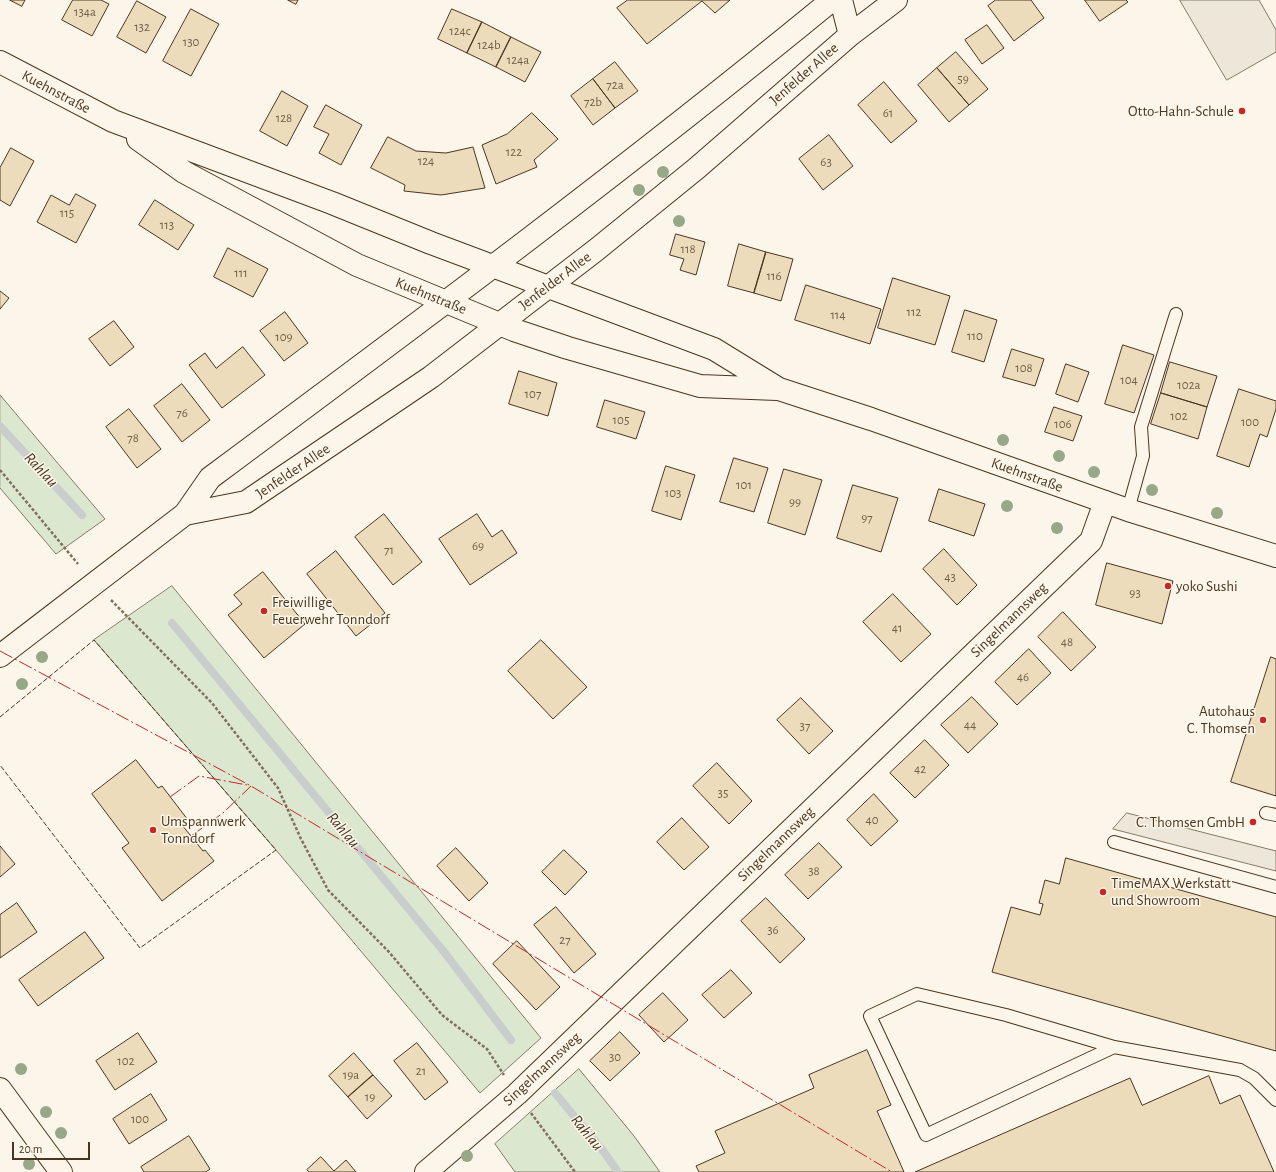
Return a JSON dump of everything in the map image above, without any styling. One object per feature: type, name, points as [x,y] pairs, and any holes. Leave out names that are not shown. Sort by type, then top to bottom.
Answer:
[{"type":"street","name":"Jenfelder Allee","points":[[0,656],[185,514],[210,478],[560,216],[832,0]]},
{"type":"street","points":[[841,0],[850,35]]},
{"type":"street","name":"Jenfelder Allee","points":[[185,514],[246,502],[431,377],[596,250],[697,168],[850,35],[896,0]]},
{"type":"street","name":"Kuehnstraße","points":[[0,62],[113,122],[184,172],[357,265],[445,302],[500,324],[568,348],[700,386],[779,389]]},
{"type":"street","name":"Kuehnstraße","points":[[113,122],[332,203],[492,266],[714,349],[779,389],[871,419],[1128,510],[1276,556]]},
{"type":"street","name":"Singelmannsweg","points":[[426,1172],[517,1094],[1091,541],[1105,502]]},
{"type":"street","points":[[0,1089],[61,1172]]},
{"type":"lane","points":[[1128,510],[1143,456],[1141,427],[1176,314]]},
{"type":"lane","points":[[1114,842],[1276,887]]},
{"type":"lane","points":[[1114,1047],[926,1135],[870,1016],[917,994],[1006,1015],[1114,1047],[1240,1070],[1254,1078],[1276,1100]]},
{"type":"path","points":[[0,470],[94,583],[212,703],[278,788],[300,839],[328,890],[389,952],[442,1015],[487,1049],[517,1094],[574,1172]]},
{"type":"green space","points":[[0,395],[105,519],[56,554],[0,488]]},
{"type":"green space","points":[[172,586],[541,1038],[480,1093],[276,850],[94,640]]},
{"type":"green space","points":[[579,1069],[634,1136],[660,1172],[515,1172],[495,1144]]},
{"type":"shaded area","points":[[1180,0],[1259,0],[1276,30],[1276,52],[1227,80]]},
{"type":"shaded area","points":[[1127,813],[1276,851],[1276,871],[1113,829]]},
{"type":"building","points":[[10,0],[25,0],[22,6]]},
{"type":"building","points":[[73,0],[101,0],[109,4],[92,36],[62,20]]},
{"type":"building","points":[[288,0],[298,0],[296,4]]},
{"type":"building","points":[[628,0],[730,0],[715,13],[702,1],[647,44],[617,8]]},
{"type":"building","points":[[996,0],[1031,0],[1044,18],[1014,41],[988,6]]},
{"type":"building","points":[[1085,0],[1126,0],[1128,2],[1100,21]]},
{"type":"building","points":[[137,1],[166,17],[146,53],[117,37]]},
{"type":"building","points":[[191,9],[219,24],[191,76],[163,61]]},
{"type":"building","points":[[452,9],[482,22],[467,53],[438,39]]},
{"type":"building","points":[[482,22],[511,37],[496,67],[467,53]]},
{"type":"building","points":[[987,25],[1004,48],[982,64],[965,40]]},
{"type":"building","points":[[511,37],[541,52],[525,82],[496,67]]},
{"type":"building","points":[[956,52],[988,89],[969,105],[937,68]]},
{"type":"building","points":[[615,62],[638,91],[615,108],[593,79]]},
{"type":"building","points":[[937,68],[969,105],[949,122],[918,85]]},
{"type":"building","points":[[593,79],[615,108],[593,125],[571,96]]},
{"type":"building","points":[[884,82],[917,121],[891,143],[858,105]]},
{"type":"building","points":[[282,91],[308,106],[287,146],[260,131]]},
{"type":"building","points":[[326,105],[362,125],[341,165],[319,153],[329,134],[314,127]]},
{"type":"building","points":[[532,113],[558,139],[534,160],[537,167],[496,184],[482,145],[507,134]]},
{"type":"building","points":[[829,135],[853,166],[823,190],[799,159]]},
{"type":"building","points":[[388,137],[416,151],[446,153],[473,147],[485,188],[441,195],[404,191],[405,185],[371,168]]},
{"type":"building","points":[[11,148],[34,161],[10,206],[0,200],[0,168]]},
{"type":"building","points":[[76,194],[96,205],[76,243],[37,222],[51,195],[69,205]]},
{"type":"building","points":[[155,200],[194,225],[178,250],[139,225]]},
{"type":"building","points":[[676,234],[705,242],[696,275],[680,270],[684,259],[670,255]]},
{"type":"building","points":[[739,244],[766,252],[754,293],[728,286]]},
{"type":"building","points":[[228,248],[268,269],[253,297],[214,277]]},
{"type":"building","points":[[766,252],[793,259],[781,301],[754,293]]},
{"type":"building","points":[[893,278],[950,296],[935,345],[878,328]]},
{"type":"building","points":[[806,285],[881,309],[870,344],[795,320]]},
{"type":"building","points":[[0,291],[9,298],[0,309]]},
{"type":"building","points":[[965,310],[997,320],[984,362],[952,352]]},
{"type":"building","points":[[285,312],[308,343],[284,361],[260,331]]},
{"type":"building","points":[[114,321],[134,347],[110,366],[89,339]]},
{"type":"building","points":[[1123,345],[1154,355],[1134,413],[1105,404]]},
{"type":"building","points":[[243,347],[265,375],[222,408],[189,365],[205,353],[216,368]]},
{"type":"building","points":[[1012,349],[1044,359],[1035,386],[1003,377]]},
{"type":"building","points":[[1170,362],[1217,376],[1207,407],[1161,393]]},
{"type":"building","points":[[1066,364],[1089,372],[1078,402],[1056,394]]},
{"type":"building","points":[[519,371],[557,383],[548,416],[509,404]]},
{"type":"building","points":[[182,384],[210,420],[182,442],[154,406]]},
{"type":"building","points":[[1239,389],[1276,401],[1276,409],[1267,437],[1260,434],[1249,467],[1217,456]]},
{"type":"building","points":[[1161,393],[1207,407],[1198,439],[1151,424]]},
{"type":"building","points":[[605,400],[645,412],[636,439],[597,427]]},
{"type":"building","points":[[1054,407],[1082,416],[1073,441],[1045,432]]},
{"type":"building","points":[[129,409],[161,449],[137,468],[106,427]]},
{"type":"building","points":[[734,458],[768,468],[754,512],[720,502]]},
{"type":"building","points":[[666,466],[695,475],[681,520],[652,511]]},
{"type":"building","points":[[784,469],[822,480],[805,535],[768,523]]},
{"type":"building","points":[[853,485],[898,498],[881,552],[837,538]]},
{"type":"building","points":[[939,489],[985,504],[974,536],[929,521]]},
{"type":"building","points":[[384,514],[422,562],[393,585],[355,537]]},
{"type":"building","points":[[477,514],[492,537],[502,530],[517,553],[470,585],[439,539]]},
{"type":"building","points":[[944,549],[977,585],[957,605],[923,569]]},
{"type":"building","points":[[336,551],[385,613],[356,636],[307,574]]},
{"type":"building","points":[[1107,563],[1173,581],[1162,624],[1096,605]]},
{"type":"building","name":"Freiwillige Feuerwehr Tonndorf","points":[[263,572],[305,624],[264,658],[228,615],[242,604],[234,595]]},
{"type":"building","points":[[893,594],[931,634],[901,662],[863,622]]},
{"type":"building","points":[[1063,612],[1096,647],[1071,671],[1038,637]]},
{"type":"building","points":[[541,640],[587,687],[553,719],[508,671]]},
{"type":"building","points":[[1029,649],[1051,673],[1017,705],[995,682]]},
{"type":"building","name":"Autohaus C. Thomsen","points":[[1271,657],[1276,659],[1276,796],[1231,782]]},
{"type":"building","points":[[972,697],[998,724],[968,753],[941,725]]},
{"type":"building","points":[[801,698],[833,731],[809,754],[777,720]]},
{"type":"building","points":[[925,740],[949,765],[915,798],[890,773]]},
{"type":"building","name":"Umspannwerk Tonndorf","points":[[136,760],[158,788],[162,786],[188,820],[182,825],[203,851],[205,850],[214,861],[162,901],[122,848],[129,843],[92,794]]},
{"type":"building","points":[[717,763],[752,801],[729,824],[693,786]]},
{"type":"building","points":[[874,794],[898,821],[871,846],[847,820]]},
{"type":"building","points":[[682,818],[709,847],[684,870],[657,842]]},
{"type":"building","points":[[819,843],[842,867],[808,899],[785,875]]},
{"type":"building","points":[[0,846],[15,864],[0,877]]},
{"type":"building","points":[[456,848],[488,883],[469,901],[437,866]]},
{"type":"building","points":[[564,850],[587,872],[565,895],[542,872]]},
{"type":"building","points":[[1066,858],[1276,917],[1276,1051],[992,972],[1011,907],[1040,915],[1043,904],[1039,903],[1045,880],[1059,884]]},
{"type":"building","points":[[766,898],[805,939],[780,963],[741,921]]},
{"type":"building","points":[[17,903],[37,932],[0,958],[0,915]]},
{"type":"building","points":[[556,907],[596,954],[574,973],[534,925]]},
{"type":"building","points":[[85,932],[104,958],[38,1006],[19,980]]},
{"type":"building","points":[[517,941],[560,987],[536,1010],[493,964]]},
{"type":"building","points":[[731,970],[752,993],[724,1018],[702,995]]},
{"type":"building","points":[[663,993],[688,1020],[664,1042],[639,1015]]},
{"type":"building","points":[[620,1032],[640,1053],[610,1081],[590,1061]]},
{"type":"building","points":[[138,1033],[157,1062],[115,1090],[96,1061]]},
{"type":"building","points":[[417,1043],[448,1082],[425,1100],[394,1061]]},
{"type":"building","points":[[867,1050],[891,1105],[877,1111],[904,1172],[699,1172],[696,1166],[725,1153],[715,1131],[814,1088],[809,1075]]},
{"type":"building","points":[[354,1053],[373,1075],[348,1097],[329,1076]]},
{"type":"building","points":[[373,1075],[392,1096],[367,1119],[348,1097]]},
{"type":"building","points":[[1209,1076],[1220,1104],[1240,1095],[1274,1172],[915,1172],[1130,1078],[1142,1105]]},
{"type":"building","points":[[151,1094],[167,1120],[129,1144],[113,1119]]},
{"type":"building","points":[[189,1136],[210,1169],[206,1172],[144,1172],[141,1167]]},
{"type":"building","points":[[321,1157],[334,1171],[346,1160],[356,1172],[309,1172],[307,1170]]},
{"type":"waterway","name":"Rahlau","points":[[0,426],[82,515]]},
{"type":"waterway","name":"Rahlau","points":[[172,623],[445,953],[511,1040]]},
{"type":"waterway","name":"Rahlau","points":[[555,1093],[604,1152],[618,1172]]},
{"type":"fence","points":[[0,717],[94,640],[276,850],[140,948],[0,765]]},
{"type":"power","points":[[0,651],[251,786],[892,1172]]},
{"type":"power","points":[[170,797],[199,776],[247,785]]},
{"type":"power","points":[[191,836],[223,813],[251,786]]},
{"type":"place","name":"Otto-Hahn-Schule","points":[[1242,111]]},
{"type":"place","name":"yoko Sushi","points":[[1168,586]]},
{"type":"place","name":"Freiwillige Feuerwehr Tonndorf","points":[[264,611]]},
{"type":"place","name":"Autohaus C. Thomsen","points":[[1263,720]]},
{"type":"place","name":"C. Thomsen GmbH","points":[[1253,822]]},
{"type":"place","name":"Umspannwerk Tonndorf","points":[[153,830]]},
{"type":"place","name":"TimeMAX Werkstatt und Showroom","points":[[1103,892]]}]
